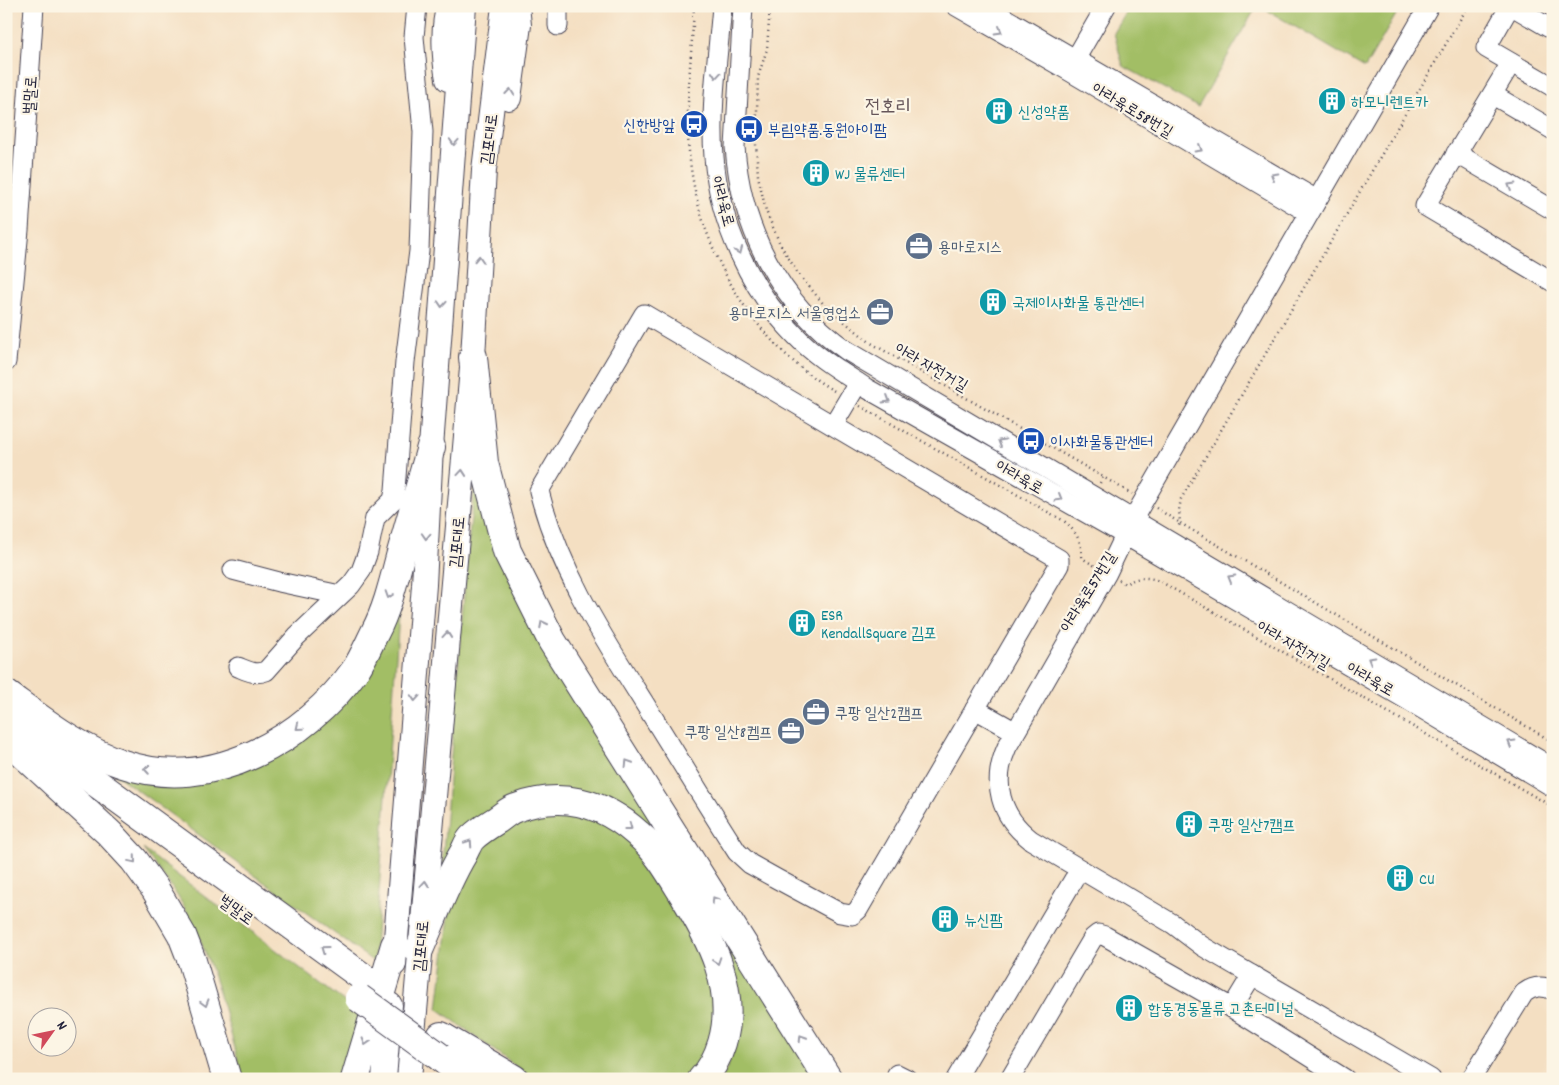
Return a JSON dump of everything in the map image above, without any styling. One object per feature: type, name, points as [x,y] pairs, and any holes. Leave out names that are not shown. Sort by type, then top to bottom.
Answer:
[{"type":"highway","points":[[473,357],[484,463],[507,551],[552,642],[828,1079]]},
{"type":"highway","points":[[6,694],[61,733],[95,753],[151,770],[179,772],[207,769],[235,762],[264,750],[291,734],[313,716],[334,695],[356,668],[376,630],[390,594],[431,447]]},
{"type":"highway","name":"벌말로","points":[[6,704],[193,843],[286,921],[361,988]]},
{"type":"highway","points":[[7,732],[109,833],[134,860],[155,889],[182,935],[192,961],[227,1079]]},
{"type":"highway","name":"벌말로","points":[[7,732],[286,921]]},
{"type":"highway","name":"벌말로","points":[[7,732],[440,1046],[499,1079]]},
{"type":"highway","points":[[355,1079],[407,948],[450,879],[472,838],[514,808],[537,802],[566,799],[592,804],[613,815],[638,834],[662,862],[702,925],[716,956],[724,982],[727,1008],[726,1031],[718,1056],[702,1079]]},
{"type":"highway","points":[[440,1046],[514,1079]]},
{"type":"highway","name":"벌말로","points":[[440,1046],[468,1079]]},
{"type":"main road","points":[[449,6],[446,24],[445,61],[448,77],[458,103]]},
{"type":"main road","name":"김포대로","points":[[409,1079],[407,948],[431,447],[464,6]]},
{"type":"main road","name":"김포대로","points":[[384,1079],[407,948],[473,357],[484,170],[504,6]]},
{"type":"main road","points":[[484,170],[504,131],[519,25],[517,6]]},
{"type":"street","name":"벌말로","points":[[6,362],[19,230],[34,6]]},
{"type":"street","points":[[238,667],[259,674],[266,671],[297,636],[340,595],[362,570],[375,518],[393,500],[405,362],[419,251],[423,132],[414,37],[417,6]]},
{"type":"street","points":[[558,6],[558,26]]},
{"type":"street","name":"아라육로","points":[[720,6],[713,123],[714,158],[722,204],[737,247],[756,285],[769,305],[795,336],[825,361],[858,383],[1129,527],[1553,768]]},
{"type":"street","name":"아라육로","points":[[743,6],[735,138],[736,167],[744,207],[761,249],[781,285],[822,332],[846,350],[1129,527],[1409,701],[1553,787]]},
{"type":"street","points":[[742,31],[747,6]]},
{"type":"street","name":"아라육로58번길","points":[[956,6],[1066,62],[1313,207]]},
{"type":"street","points":[[984,6],[1066,62]]},
{"type":"street","points":[[1066,62],[1092,6]]},
{"type":"street","points":[[1066,62],[1106,6]]},
{"type":"street","points":[[1129,527],[1429,6]]},
{"type":"street","points":[[1553,30],[1511,6],[1486,48],[1553,87]]},
{"type":"street","points":[[1511,63],[1424,206],[1553,282]]},
{"type":"street","points":[[1493,95],[1553,130]]},
{"type":"street","points":[[1456,153],[1553,210]]},
{"type":"street","points":[[644,314],[1059,559],[1059,565],[975,709],[858,910],[852,915],[844,914],[750,864],[737,852],[600,631],[574,585],[553,537],[539,491],[644,314]]},
{"type":"street","points":[[833,426],[858,383]]},
{"type":"street","name":"아라육로57번길","points":[[1129,527],[1098,568],[1007,727],[992,758],[990,771],[991,797],[996,812],[1007,832],[1014,840],[1074,878],[1168,932],[1202,946]]},
{"type":"street","name":"아라육로57번길","points":[[1129,527],[1107,573],[1007,747],[1001,765],[999,789],[1007,814],[1020,832],[1031,840],[1173,924],[1202,946],[1252,976],[1431,1079]]},
{"type":"street","points":[[233,570],[340,595]]},
{"type":"street","points":[[975,709],[1007,727]]},
{"type":"street","points":[[956,1079],[1074,878]]},
{"type":"street","points":[[1010,1079],[1093,938],[1098,934],[1105,936],[1232,1008],[1345,1079]]},
{"type":"street","points":[[1232,1008],[1252,976]]},
{"type":"street","points":[[1471,1079],[1524,993],[1535,987],[1542,986],[1553,990]]},
{"type":"path","name":"아라 자전거길","points":[[770,6],[767,49],[757,86],[756,144],[758,176],[769,219],[780,244],[797,272],[826,307],[871,343],[1103,477]]},
{"type":"path","points":[[1468,6],[1181,499],[1179,510],[1180,523],[1553,742]]},
{"type":"path","name":"아라 자전거길","points":[[1125,584],[1144,577],[1156,579],[1553,807]]},
{"type":"green space","points":[[1130,6],[1257,6],[1198,107],[1123,66],[1114,33]]},
{"type":"green space","points":[[1260,6],[1401,6],[1365,68]]},
{"type":"green space","points":[[477,461],[491,532],[817,1079],[721,1079],[728,1066],[739,1030],[741,1001],[734,969],[724,944],[662,846],[540,793],[441,878],[468,546]]},
{"type":"green space","points":[[402,574],[374,962],[111,771],[162,779],[304,734]]},
{"type":"green space","points":[[537,808],[599,814],[646,850],[725,1000],[697,1079],[533,1079],[438,1009],[450,907],[472,850]]},
{"type":"green space","points":[[143,849],[362,1015],[351,1079],[243,1079],[213,973],[197,932],[177,896]]},
{"type":"place","name":"하모니렌트카","points":[[1332,101]]},
{"type":"place","name":"신성약품","points":[[999,111]]},
{"type":"place","name":"신한방앞","points":[[694,124]]},
{"type":"place","name":"부림약품.동원아이팜","points":[[749,129]]},
{"type":"place","name":"WJ 물류센터","points":[[816,173]]},
{"type":"place","name":"용마로지스","points":[[919,246]]},
{"type":"place","name":"국제이사화물 통관센터","points":[[993,302]]},
{"type":"place","name":"용마로지스 서울영업소","points":[[880,312]]},
{"type":"place","name":"이사화물통관센터","points":[[1031,441]]},
{"type":"place","name":"ESR KendallSquare 김포","points":[[802,623]]},
{"type":"place","name":"쿠팡 일산2캠프","points":[[816,712]]},
{"type":"place","name":"쿠팡 일산8켐프","points":[[791,731]]},
{"type":"place","name":"쿠팡 일산7캠프","points":[[1189,824]]},
{"type":"place","name":"CU","points":[[1400,878]]},
{"type":"place","name":"뉴신팜","points":[[945,919]]},
{"type":"place","name":"합동경동물류 고촌터미널","points":[[1129,1008]]},
{"type":"district","name":"전호리","points":[[888,105]]}]
